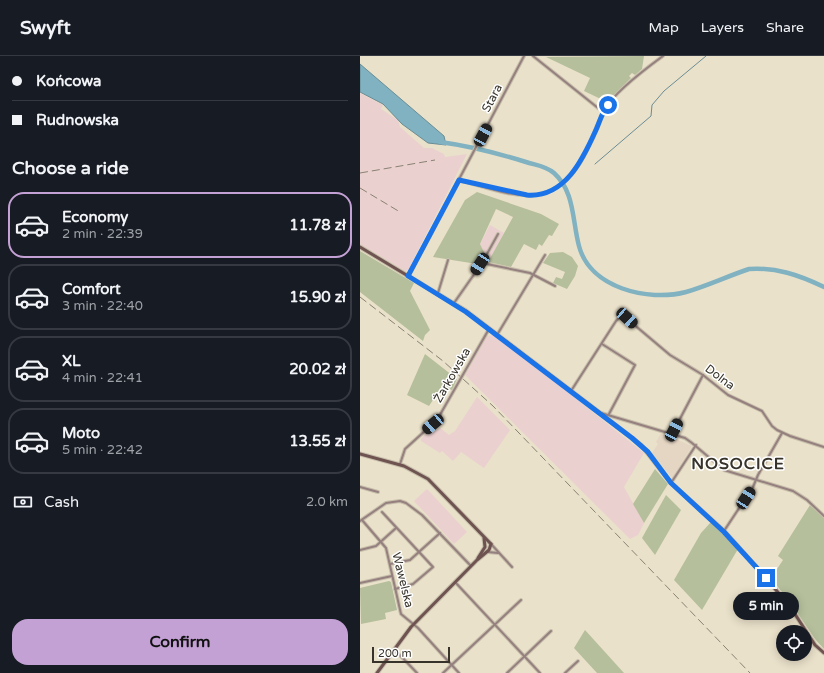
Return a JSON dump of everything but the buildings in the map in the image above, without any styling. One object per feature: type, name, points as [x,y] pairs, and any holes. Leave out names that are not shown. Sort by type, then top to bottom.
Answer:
[{"type":"main road","points":[[360,247],[454,303],[600,413],[646,450],[671,483],[724,532],[782,596],[815,645],[824,653]]},
{"type":"main road","points":[[360,454],[400,464],[420,474],[437,487],[491,544]]},
{"type":"main road","points":[[483,536],[485,542],[484,549]]},
{"type":"main road","points":[[477,560],[484,549],[491,544]]},
{"type":"main road","points":[[377,673],[413,624],[477,560],[487,552],[491,544]]},
{"type":"street","name":"Stara","points":[[408,276],[524,56]]},
{"type":"street","points":[[533,56],[604,112]]},
{"type":"street","points":[[459,180],[503,191],[535,196],[550,193],[565,181],[584,156],[608,105],[638,76],[663,56]]},
{"type":"street","points":[[454,303],[482,263],[498,234]]},
{"type":"street","points":[[497,335],[545,255]]},
{"type":"street","points":[[438,293],[448,260]]},
{"type":"street","points":[[482,263],[533,275],[556,286]]},
{"type":"street","name":"Dolna","points":[[602,344],[618,318],[624,316],[666,353],[702,375],[728,395],[762,411],[772,426],[782,432],[824,447]]},
{"type":"street","name":"Żarkowska","points":[[400,464],[406,448],[436,421],[489,329]]},
{"type":"street","points":[[571,391],[602,344],[635,365],[609,414]]},
{"type":"street","points":[[671,434],[702,375]]},
{"type":"street","points":[[600,413],[609,414],[685,438],[724,470],[793,491],[807,500],[824,516]]},
{"type":"street","points":[[724,532],[756,480],[782,432]]},
{"type":"street","points":[[671,483],[696,446]]},
{"type":"street","points":[[360,487],[378,492]]},
{"type":"street","points":[[361,521],[381,505],[400,501],[406,503],[417,509],[471,566]]},
{"type":"street","points":[[382,512],[432,567],[413,584],[395,589]]},
{"type":"street","name":"Wawelska","points":[[361,521],[386,548],[400,611],[459,673]]},
{"type":"street","points":[[361,550],[376,546],[396,528]]},
{"type":"street","points":[[390,564],[410,560],[440,533]]},
{"type":"street","points":[[491,544],[512,567]]},
{"type":"street","points":[[487,552],[492,551],[500,554]]},
{"type":"street","points":[[360,583],[392,576]]},
{"type":"street","points":[[455,582],[540,673]]},
{"type":"street","points":[[443,673],[522,600]]},
{"type":"street","points":[[507,673],[551,631]]},
{"type":"street","points":[[394,649],[417,673]]},
{"type":"street","points":[[565,673],[578,661]]},
{"type":"shaded area","points":[[360,93],[383,105],[381,109],[398,120],[400,127],[424,148],[432,148],[444,154],[445,157],[467,154],[408,270],[405,271],[360,244]]},
{"type":"shaded area","points":[[490,225],[504,233],[488,262],[484,260],[479,261],[484,252],[480,244]]},
{"type":"shaded area","points":[[493,335],[644,453],[624,487],[644,523],[638,535],[630,539],[465,375],[487,336]]},
{"type":"shaded area","points":[[477,397],[510,430],[484,468],[461,452],[453,461],[442,451],[440,453],[421,441],[424,435],[432,433],[440,428],[449,435],[455,431]]},
{"type":"shaded area","points":[[661,433],[692,446],[672,478],[652,453],[658,444],[656,442]]},
{"type":"shaded area","points":[[427,489],[467,532],[454,544],[414,501]]},
{"type":"green space","points":[[644,56],[642,69],[635,75],[632,73],[629,76],[631,78],[607,102],[584,91],[590,78],[546,57]]},
{"type":"green space","points":[[477,192],[541,214],[559,224],[552,236],[549,235],[542,246],[539,244],[536,250],[524,244],[511,267],[488,262],[513,217],[496,209],[480,244],[484,252],[477,264],[433,257],[465,200]]},
{"type":"green space","points":[[360,251],[414,283],[410,291],[430,330],[425,335],[423,341],[360,292]]},
{"type":"green space","points":[[563,252],[572,257],[578,266],[575,276],[567,289],[553,283],[556,277],[562,279],[565,272],[543,263],[550,253]]},
{"type":"green space","points":[[425,354],[457,379],[452,390],[442,386],[429,406],[407,395]]},
{"type":"green space","points":[[655,469],[668,484],[644,523],[633,504]]},
{"type":"green space","points":[[666,495],[681,510],[655,555],[642,538]]},
{"type":"green space","points":[[810,505],[824,518],[824,649],[812,635],[812,625],[806,625],[771,578],[783,560],[778,556]]},
{"type":"green space","points":[[711,522],[738,549],[702,610],[674,580],[701,533]]},
{"type":"green space","points":[[389,581],[391,582],[397,610],[385,613],[386,619],[361,624],[360,588]]},
{"type":"green space","points":[[585,630],[624,673],[597,673],[574,648]]},
{"type":"water","points":[[360,64],[444,136],[446,145],[428,143],[402,124],[383,104],[360,92]]},
{"type":"waterway","points":[[595,164],[651,116],[652,105],[664,91],[706,56]]},
{"type":"waterway","points":[[440,142],[505,156],[544,167],[554,173],[566,189],[572,207],[579,246],[585,260],[595,272],[608,282],[622,288],[638,293],[671,295],[694,290],[749,269],[769,269],[787,273],[824,287]]},
{"type":"railway","points":[[360,173],[435,160]]},
{"type":"railway","points":[[360,188],[400,212]]},
{"type":"railway","points":[[360,297],[443,361],[493,406],[750,673]]},
{"type":"district","name":"NOSOCICE","points":[[738,463]]},
{"type":"route","points":[[608,105],[582,160],[568,179],[550,193],[535,196],[527,195],[503,191],[459,180],[408,276],[454,303],[642,446],[671,483],[714,521],[766,578]]}]
